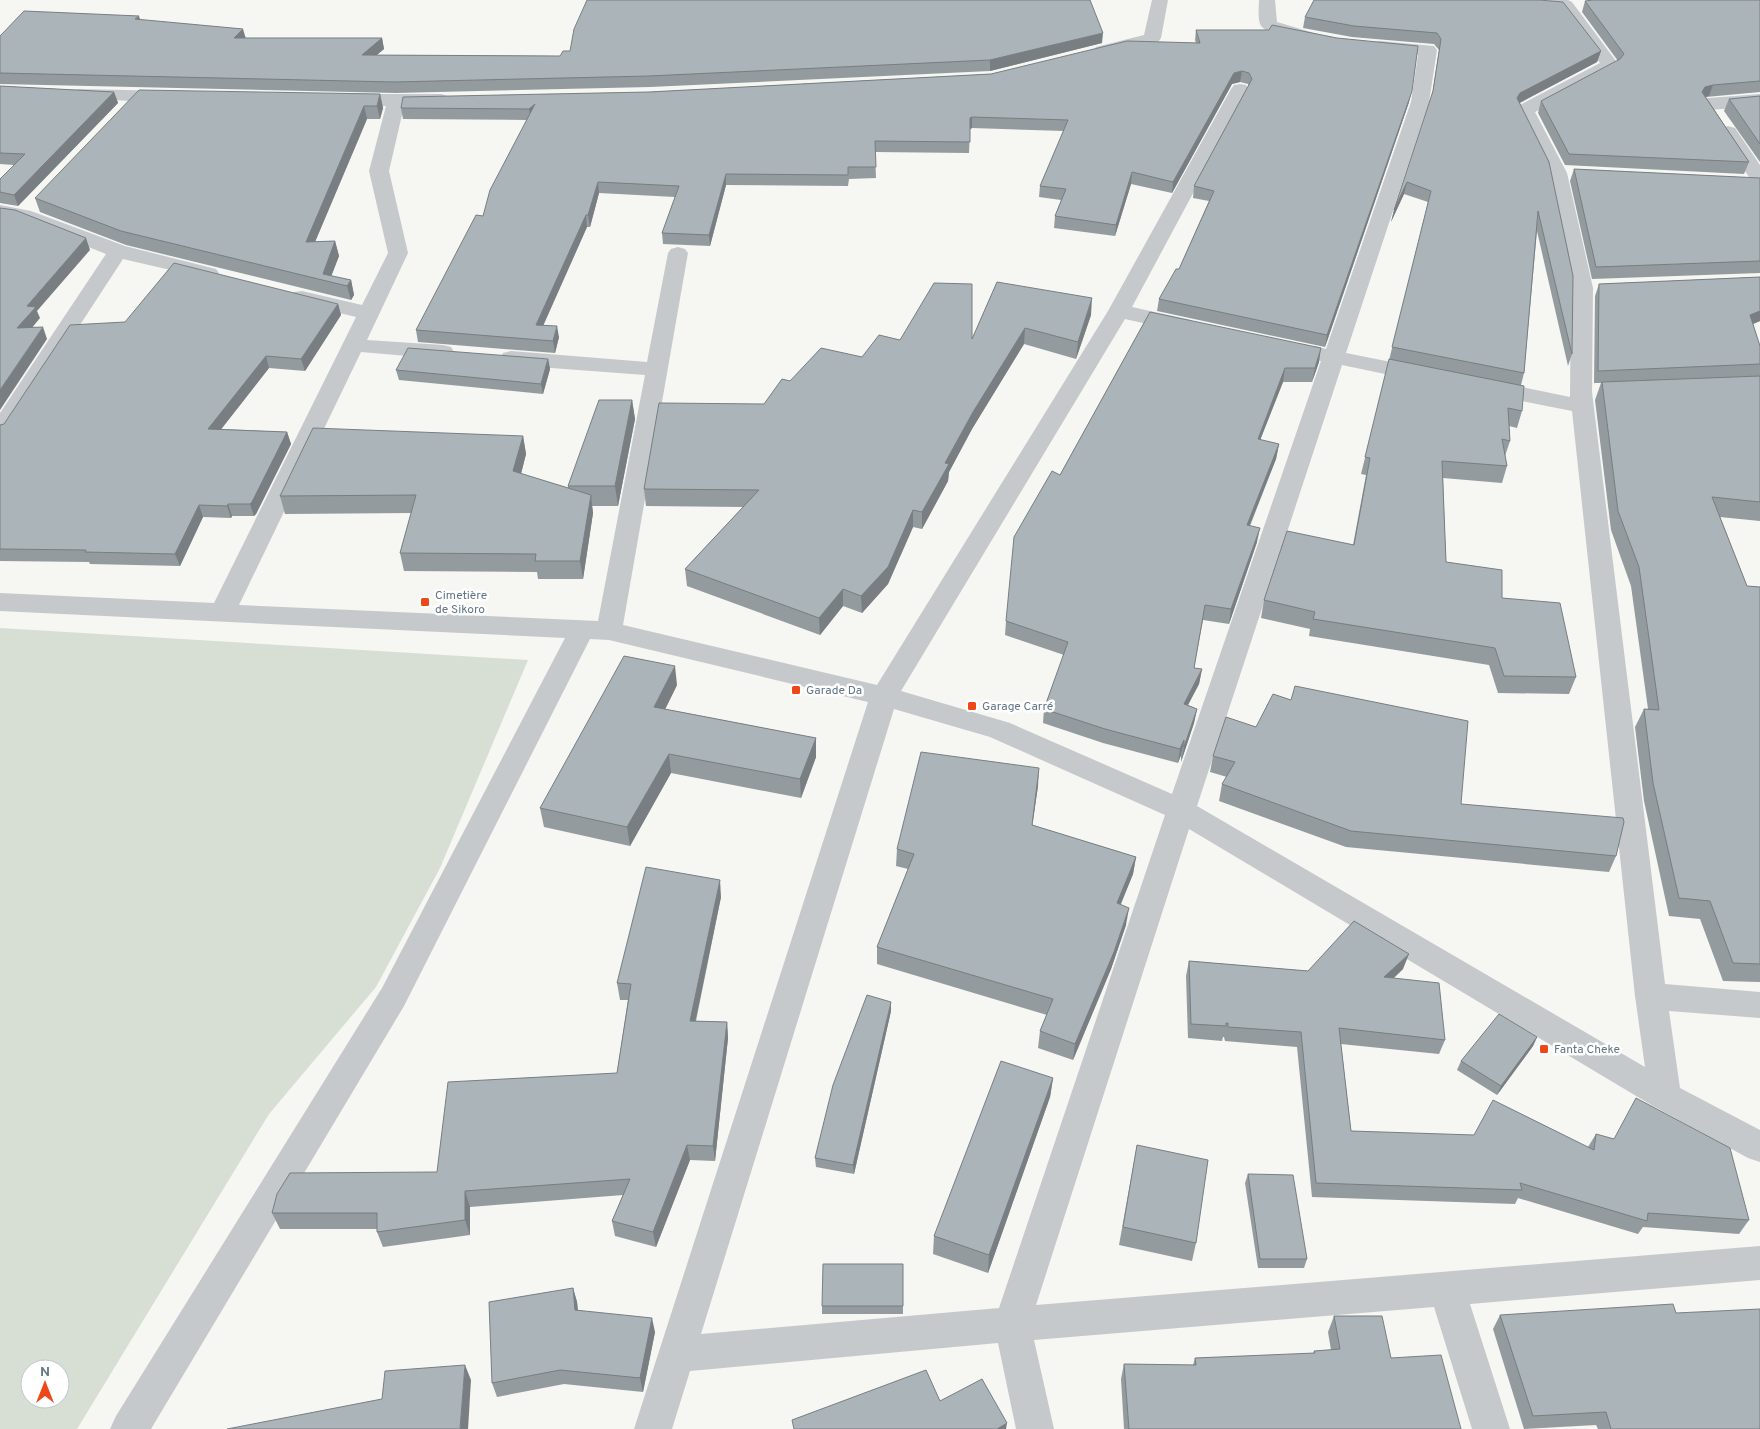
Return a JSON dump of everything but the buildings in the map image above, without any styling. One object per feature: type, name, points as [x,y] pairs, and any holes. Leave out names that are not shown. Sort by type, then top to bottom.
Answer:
[{"type":"street","points":[[1086,55],[1152,38],[1160,0]]},
{"type":"street","points":[[1267,0],[1270,25],[1293,34],[1330,42]]},
{"type":"street","points":[[1561,3],[1610,64],[1525,110],[1566,174],[1592,288],[1588,397],[1651,996],[1665,1096]]},
{"type":"street","points":[[1036,1429],[1012,1324],[1181,810],[1420,102],[1428,50],[1360,44]]},
{"type":"street","points":[[653,1429],[884,696],[1118,311],[1240,89]]},
{"type":"street","points":[[58,93],[186,97]]},
{"type":"street","points":[[123,110],[137,96]]},
{"type":"street","points":[[326,100],[454,100]]},
{"type":"street","points":[[1754,180],[1708,104],[1760,100]]},
{"type":"street","points":[[222,613],[398,253],[379,172],[396,101]]},
{"type":"street","points":[[0,211],[30,208],[118,250],[224,277]]},
{"type":"street","points":[[0,430],[118,250]]},
{"type":"street","points":[[129,1429],[393,998],[596,631],[657,369],[678,253]]},
{"type":"street","points":[[282,292],[368,314]]},
{"type":"street","points":[[1118,311],[1206,330]]},
{"type":"street","points":[[352,346],[460,354]]},
{"type":"street","points":[[1294,349],[1439,378]]},
{"type":"street","points":[[490,356],[657,369]]},
{"type":"street","points":[[1468,384],[1588,397]]},
{"type":"street","points":[[0,602],[596,631],[884,696],[1000,730],[1181,810],[1665,1096],[1760,1147]]},
{"type":"street","points":[[1651,996],[1760,1005]]},
{"type":"street","points":[[676,1354],[1012,1324],[1760,1263]]},
{"type":"street","points":[[1447,1289],[1491,1429]]},
{"type":"shaded area","points":[[0,628],[528,660],[440,868],[376,987],[269,1114],[77,1429],[0,1429]]},
{"type":"place","name":"Cimetière de Sikoro","points":[[425,602]]},
{"type":"place","name":"Garade Da","points":[[796,690]]},
{"type":"place","name":"Garage Carré","points":[[972,706]]},
{"type":"place","name":"Fanta Cheke","points":[[1544,1049]]}]
